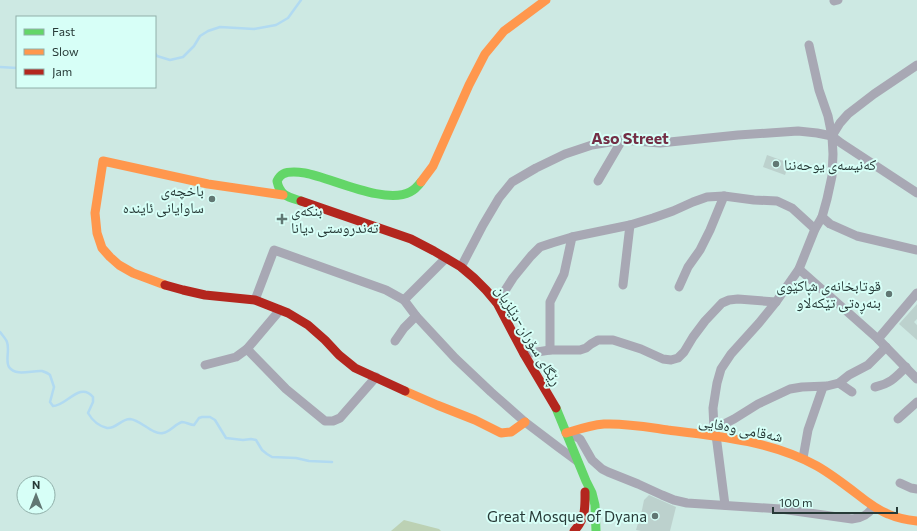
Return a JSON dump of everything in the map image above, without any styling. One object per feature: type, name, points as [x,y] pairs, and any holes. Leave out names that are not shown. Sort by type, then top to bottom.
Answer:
[{"type":"street","points":[[283,195],[278,187],[277,181],[283,174],[294,172],[315,175],[378,194],[392,196],[411,192],[420,184],[433,166],[468,85],[485,54],[504,31],[546,0]]},
{"type":"street","points":[[725,505],[713,408],[721,369],[731,354],[776,302],[799,269],[815,229],[822,217],[832,176],[832,136],[828,116],[819,90],[809,45]]},
{"type":"street","points":[[832,136],[848,114],[874,94],[917,65]]},
{"type":"street","points":[[461,267],[499,198],[512,182],[565,154],[592,145],[622,140],[660,143],[738,135],[798,131],[817,133],[832,136],[917,193]]},
{"type":"street","points":[[598,181],[622,140]]},
{"type":"street","name":"ڕێگای سۆران-دێلزیان","points":[[255,300],[205,295],[183,290],[133,273],[119,265],[110,257],[102,248],[97,233],[96,213],[103,161],[208,184],[283,195],[399,235],[423,245],[461,267],[474,278],[497,303],[524,354],[558,412],[577,461],[594,496],[596,531]]},
{"type":"street","points":[[497,303],[518,272],[540,247],[572,237],[630,225],[673,211],[707,197],[724,196],[777,201],[792,208],[815,229]]},
{"type":"street","points":[[679,287],[688,267],[700,250],[710,230],[724,196]]},
{"type":"street","points":[[822,217],[830,224],[857,236],[917,250]]},
{"type":"street","points":[[623,285],[630,225]]},
{"type":"street","points":[[550,350],[550,302],[564,274],[572,237]]},
{"type":"street","points":[[525,422],[511,432],[501,433],[475,420],[437,406],[354,368],[308,325],[288,313],[255,300],[274,250],[386,290],[404,300],[416,316],[455,358],[491,392],[525,422],[577,461]]},
{"type":"street","points":[[404,300],[446,258]]},
{"type":"street","points":[[799,269],[878,339],[917,379]]},
{"type":"street","points":[[878,339],[917,293]]},
{"type":"street","points":[[524,354],[550,350],[580,350],[598,340],[613,340],[641,349],[663,359],[671,360],[678,358],[684,352],[705,321],[722,303],[729,300],[738,299],[776,302]]},
{"type":"street","points":[[205,366],[236,357],[247,349],[280,310]]},
{"type":"street","points":[[395,340],[416,316]]},
{"type":"street","points":[[715,432],[758,404],[790,389],[802,387],[823,387],[838,383],[868,364],[886,347]]},
{"type":"street","points":[[247,349],[286,389],[325,421],[333,421],[340,418],[376,377]]},
{"type":"street","points":[[875,387],[893,380],[906,367]]},
{"type":"street","points":[[838,383],[852,392]]},
{"type":"street","points":[[803,458],[808,430],[823,387]]},
{"type":"street","points":[[898,419],[917,402]]},
{"type":"street","name":"شەقامی وەفایی","points":[[567,434],[589,426],[611,424],[715,432],[781,449],[803,458],[828,472],[873,507],[892,516],[905,520],[917,521]]},
{"type":"street","points":[[567,434],[580,439],[592,460],[602,469],[674,500],[687,503],[781,509],[852,519],[859,519],[865,516],[873,507]]},
{"type":"street","name":"ڕێگای سۆران-دێلزیان","points":[[574,531],[580,524],[585,514],[586,481]]},
{"type":"street","points":[[900,483],[917,489]]},
{"type":"green space","points":[[404,520],[439,529],[441,531],[391,531]]},
{"type":"building","points":[[767,155],[789,163],[785,175],[763,167]]},
{"type":"building","points":[[917,304],[917,319],[914,322],[917,325],[917,340],[899,324]]},
{"type":"building","points":[[649,495],[676,507],[670,531],[636,530],[644,500]]},
{"type":"waterway","points":[[156,54],[170,60],[183,57],[194,46],[200,36],[208,31],[220,27],[254,29],[276,25],[288,18],[301,0]]},
{"type":"waterway","points":[[0,67],[16,68]]},
{"type":"waterway","points":[[0,332],[7,342],[8,365],[12,370],[16,372],[42,371],[49,374],[54,387],[50,402],[53,406],[58,405],[78,393],[88,393],[93,397],[93,402],[88,413],[101,426],[110,428],[127,419],[130,419],[155,432],[163,433],[182,422],[194,425],[199,418],[210,417],[215,420],[226,438],[256,440],[262,450],[272,457],[332,462]]},
{"type":"traffic: fast","points":[[301,201],[288,197],[280,190],[277,181],[285,173],[305,173],[358,189],[387,195],[399,195],[410,192],[421,182]]},
{"type":"traffic: fast","points":[[556,408],[592,493],[595,505],[596,531]]},
{"type":"traffic: slow","points":[[421,182],[433,166],[469,85],[485,54],[504,31],[546,0]]},
{"type":"traffic: slow","points":[[165,285],[133,273],[119,265],[102,248],[97,233],[95,213],[103,161],[208,184],[283,195]]},
{"type":"traffic: slow","points":[[405,391],[475,420],[501,433],[511,432],[525,422]]},
{"type":"traffic: slow","points":[[566,433],[594,425],[620,424],[725,437],[763,445],[817,466],[884,512],[898,518],[917,521]]},
{"type":"traffic: jam","points":[[301,201],[411,239],[461,267],[474,278],[497,303],[524,354],[556,408]]},
{"type":"traffic: jam","points":[[165,285],[205,295],[255,300],[288,313],[308,325],[339,355],[355,368],[405,391]]},
{"type":"traffic: jam","points":[[574,531],[583,517],[585,508],[585,492]]},
{"type":"place","name":"کەنیسەی یوحەننا","points":[[776,164]]},
{"type":"place","name":"باخچەی ساوایانی ئایندە","points":[[212,199]]},
{"type":"place","name":"بنکەی تەندروستی دیانا","points":[[282,219]]},
{"type":"place","name":"قوتابخانەی شاکێوی بنەڕەتی تێکەڵاو","points":[[889,294]]},
{"type":"place","name":"Great Mosque of Dyana","points":[[655,516]]},
{"type":"district","name":"Aso Street","points":[[630,137]]}]
